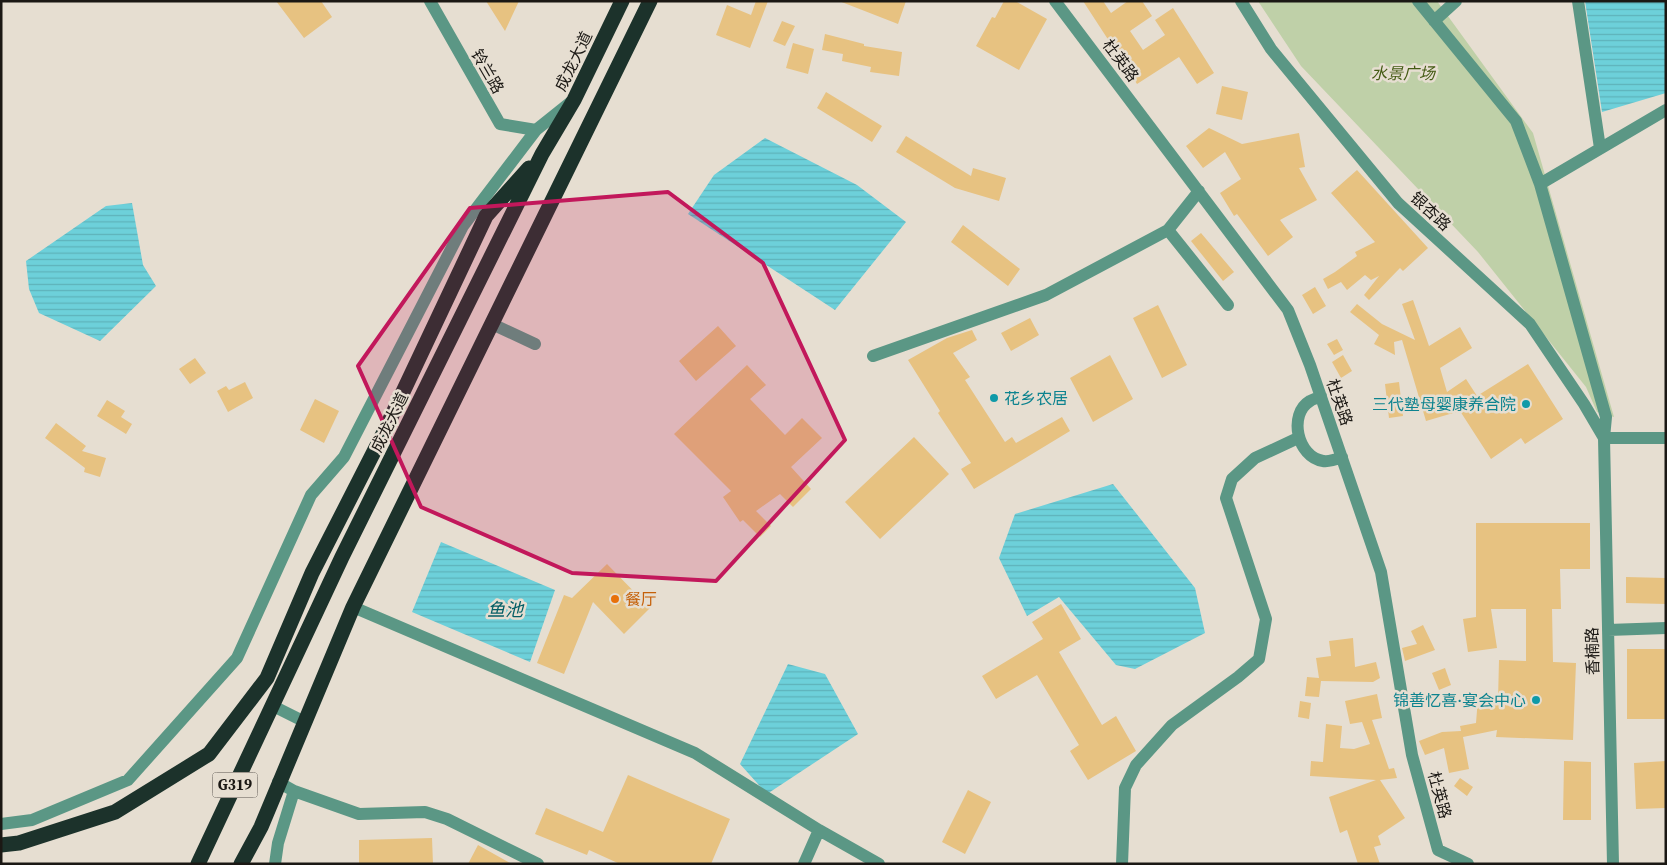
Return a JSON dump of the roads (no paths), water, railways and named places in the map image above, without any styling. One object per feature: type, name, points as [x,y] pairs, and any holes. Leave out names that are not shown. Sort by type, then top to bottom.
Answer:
[{"type":"highway","name":"成龙大道","points":[[198,864],[342,557],[542,154],[574,100],[622,1]]},
{"type":"highway","points":[[304,721],[353,607],[650,1]]},
{"type":"highway","points":[[1,850],[116,812],[209,754],[267,678],[312,572],[385,430],[486,216],[542,154]]},
{"type":"highway","name":"G319","points":[[241,864],[261,827],[304,721]]},
{"type":"highway","points":[[249,864],[261,827]]},
{"type":"highway","points":[[1,845],[19,843]]},
{"type":"street","name":"铃兰路","points":[[430,1],[500,124],[536,130]]},
{"type":"street","name":"杜英路","points":[[1055,1],[1288,310],[1321,396],[1381,572],[1412,754],[1438,850],[1468,864]]},
{"type":"street","name":"银杏路","points":[[1241,1],[1272,49],[1398,203],[1530,324],[1584,404],[1604,438]]},
{"type":"street","name":"香楠路","points":[[1418,1],[1516,121],[1540,184],[1606,416],[1604,438],[1613,864]]},
{"type":"street","points":[[1434,21],[1456,1]]},
{"type":"street","points":[[1578,1],[1600,148]]},
{"type":"street","points":[[1,824],[32,820],[128,780],[236,658],[311,495],[344,458],[463,226],[536,130],[574,100]]},
{"type":"street","points":[[1540,184],[1666,110]]},
{"type":"street","points":[[873,356],[1046,295],[1168,230],[1199,191]]},
{"type":"street","points":[[1168,230],[1228,305]]},
{"type":"street","points":[[492,324],[535,344]]},
{"type":"street","points":[[1321,396],[1309,401],[1302,410],[1298,424],[1298,438],[1312,456],[1323,461],[1342,457]]},
{"type":"street","points":[[1122,864],[1125,788],[1136,764],[1172,724],[1238,677],[1259,659],[1266,619],[1226,498],[1232,479],[1255,458],[1298,438]]},
{"type":"street","points":[[1604,438],[1666,438]]},
{"type":"street","points":[[353,607],[695,753],[818,830],[879,864]]},
{"type":"street","points":[[1608,630],[1666,628]]},
{"type":"street","points":[[273,706],[304,721]]},
{"type":"street","points":[[278,782],[294,791],[359,814],[425,812],[448,819],[538,864]]},
{"type":"street","points":[[274,864],[278,843],[294,791]]},
{"type":"street","points":[[804,864],[818,830]]},
{"type":"water","points":[[1585,1],[1666,1],[1666,93],[1602,112]]},
{"type":"water","points":[[765,138],[857,185],[906,222],[835,310],[688,214],[714,175]]},
{"type":"water","points":[[132,203],[143,265],[156,286],[100,341],[39,313],[29,289],[26,261],[106,206]]},
{"type":"water","points":[[1113,484],[1195,588],[1205,633],[1135,669],[1116,665],[1059,597],[1027,616],[999,558],[1015,514]]},
{"type":"water","name":"鱼池","points":[[441,542],[555,590],[530,662],[412,612]]},
{"type":"water","points":[[788,664],[825,674],[858,734],[767,794],[740,764]]},
{"type":"place","name":"花乡农居","points":[[994,398]]},
{"type":"place","name":"三代塾母婴康养合院","points":[[1526,404]]},
{"type":"place","name":"餐厅","points":[[615,599]]},
{"type":"place","name":"锦善忆喜·宴会中心","points":[[1536,700]]},
{"type":"park label","name":"水景广场","points":[[1403,73]]}]
